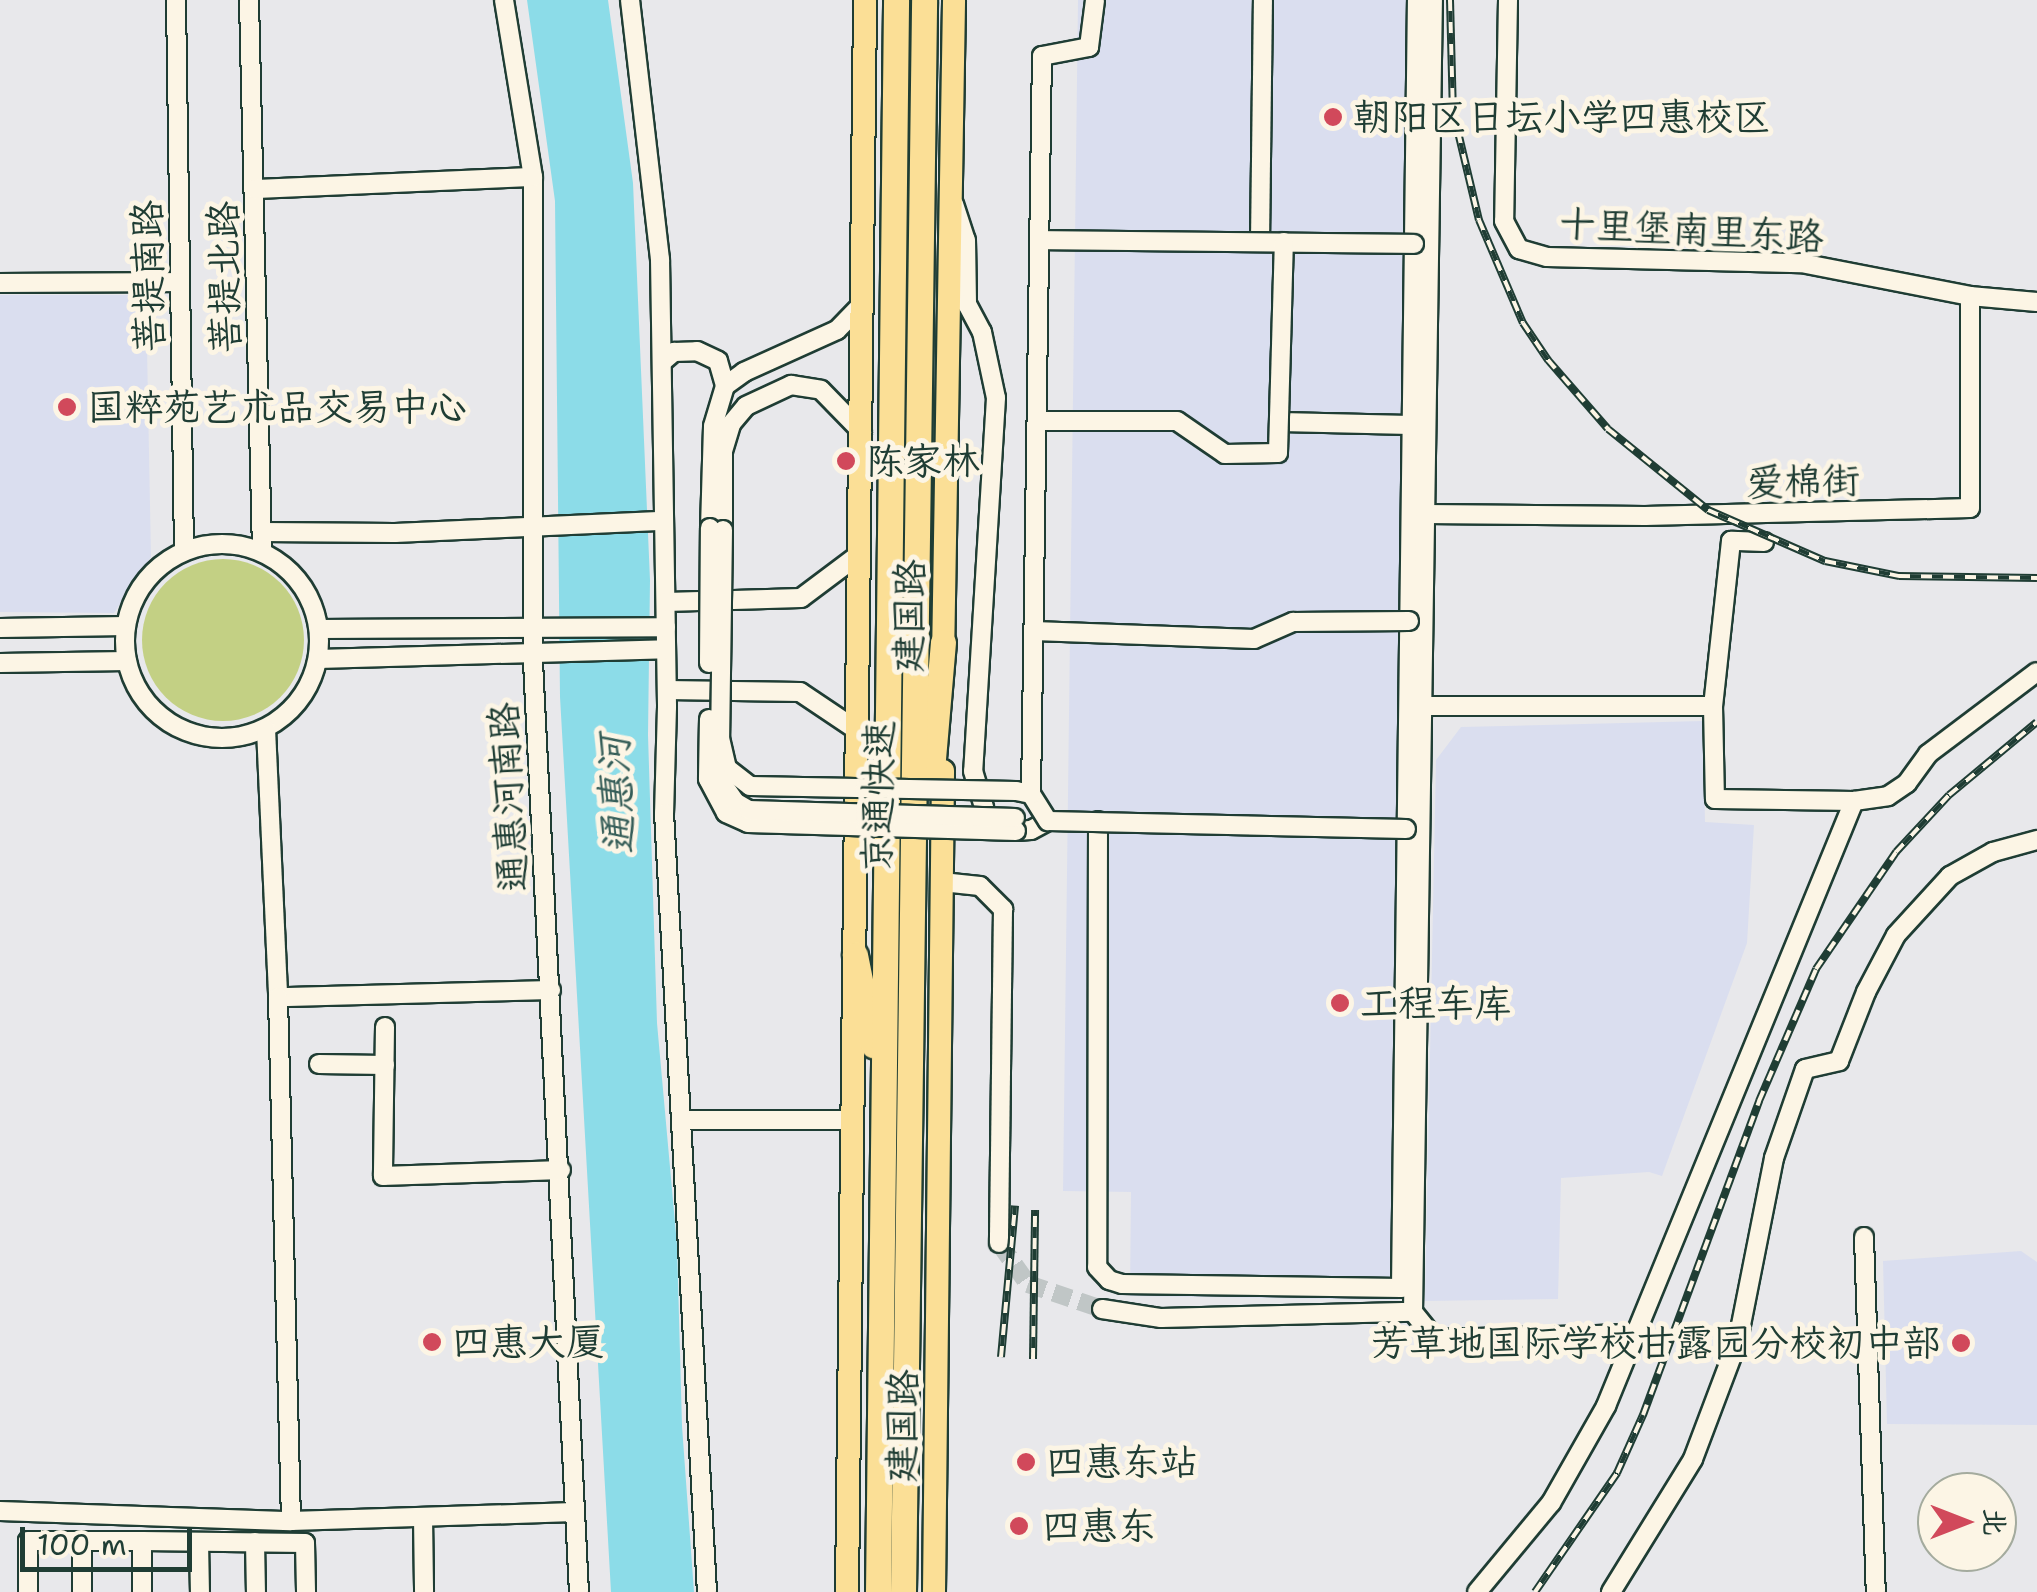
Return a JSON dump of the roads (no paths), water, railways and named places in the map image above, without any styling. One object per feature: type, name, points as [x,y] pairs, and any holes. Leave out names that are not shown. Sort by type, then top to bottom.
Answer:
[{"type":"highway","name":"京通快速","points":[[878,1592],[896,0]]},
{"type":"highway","name":"京通快速","points":[[903,1592],[924,0]]},
{"type":"highway","points":[[914,971],[943,643]]},
{"type":"highway","points":[[855,955],[883,1094]]},
{"type":"main road","name":"建国路","points":[[848,1592],[866,0]]},
{"type":"main road","name":"建国路","points":[[934,1592],[954,0]]},
{"type":"street","name":"菩提南路","points":[[176,0],[184,551]]},
{"type":"street","name":"菩提北路","points":[[249,0],[262,542]]},
{"type":"street","name":"通惠河南路","points":[[504,0],[533,177],[533,652],[562,1170],[579,1592]]},
{"type":"street","points":[[630,0],[654,178],[666,602],[664,812],[707,1592]]},
{"type":"street","points":[[1048,821],[1031,830],[1019,808],[1034,631],[1042,56],[1090,48],[1096,0]]},
{"type":"street","points":[[1260,242],[1262,0]]},
{"type":"street","points":[[1098,821],[1097,1267],[1109,1280],[1122,1284],[1401,1288],[1417,0]]},
{"type":"street","points":[[1433,0],[1413,1312],[1435,1339],[1636,1334]]},
{"type":"street","name":"十里堡南里东路","points":[[1508,0],[1504,221],[1519,249],[1547,257],[1800,262],[1970,296],[2037,302]]},
{"type":"street","points":[[254,189],[533,177]]},
{"type":"street","points":[[950,194],[966,240],[967,304],[982,332],[996,398],[973,771],[984,808]]},
{"type":"street","points":[[1040,240],[1414,244]]},
{"type":"street","points":[[1037,420],[1177,421],[1225,454],[1278,453],[1284,242]]},
{"type":"street","points":[[0,283],[180,282]]},
{"type":"street","name":"爱棉街","points":[[1426,514],[1645,516],[1970,508],[1970,296]]},
{"type":"street","points":[[724,386],[744,372],[838,330],[862,303]]},
{"type":"street","points":[[662,362],[674,352],[696,350],[718,361],[724,386],[713,426],[720,738],[727,768],[746,794],[773,802],[1019,808]]},
{"type":"street","points":[[862,432],[821,390],[792,385],[746,406],[731,424],[723,451],[716,529],[708,779],[726,813],[748,823],[1019,808]]},
{"type":"street","points":[[1279,422],[1412,425]]},
{"type":"street","points":[[262,542],[303,586],[318,629],[318,659],[308,688],[290,712],[266,729],[240,738],[212,738],[186,732],[146,702],[127,661],[126,626],[136,595],[157,569],[184,551],[210,544],[664,521]]},
{"type":"street","points":[[1764,542],[1731,542],[1713,706],[1715,799],[1854,801],[1888,796],[1907,783],[1928,754],[2037,672]]},
{"type":"street","points":[[666,602],[802,598],[861,553]]},
{"type":"street","points":[[1034,631],[1254,640],[1294,622],[1409,621]]},
{"type":"street","points":[[0,628],[126,626]]},
{"type":"street","points":[[318,629],[666,627]]},
{"type":"street","points":[[318,659],[666,649]]},
{"type":"street","points":[[0,664],[127,661]]},
{"type":"street","points":[[667,690],[800,692],[856,729]]},
{"type":"street","points":[[1424,706],[1713,706]]},
{"type":"street","points":[[266,729],[278,997],[290,1521]]},
{"type":"street","points":[[727,768],[750,786],[763,789],[1019,808],[1048,821],[1406,828]]},
{"type":"street","points":[[1477,1592],[1551,1504],[1606,1406],[1854,801]]},
{"type":"street","points":[[1611,1592],[1694,1460],[1738,1340],[1774,1158],[1805,1069],[1838,1061],[1866,992],[1896,935],[1950,876],[1993,852],[2037,840]]},
{"type":"street","points":[[942,882],[980,886],[1003,909],[999,1243]]},
{"type":"street","points":[[278,997],[552,990]]},
{"type":"street","points":[[386,1027],[383,1176],[562,1170]]},
{"type":"street","points":[[318,1064],[385,1065]]},
{"type":"street","points":[[681,1120],[853,1120]]},
{"type":"street","points":[[1864,1237],[1876,1592]]},
{"type":"street","points":[[1102,1309],[1161,1318],[1413,1312]]},
{"type":"street","points":[[0,1511],[290,1521],[574,1512]]},
{"type":"street","points":[[423,1517],[424,1592]]},
{"type":"street","points":[[28,1592],[28,1541],[306,1542],[306,1592]]},
{"type":"street","points":[[82,1541],[82,1592]]},
{"type":"street","points":[[142,1541],[142,1592]]},
{"type":"street","points":[[199,1542],[200,1592]]},
{"type":"street","points":[[256,1542],[256,1592]]},
{"type":"water","name":"通惠河","points":[[527,0],[608,0],[633,183],[650,580],[648,735],[657,1023],[677,1245],[682,1426],[694,1592],[611,1592],[560,697],[555,201]]},
{"type":"tunnel","points":[[999,1243],[1028,1284],[1102,1309]]},
{"type":"railway","points":[[1450,0],[1453,111],[1479,220],[1523,323],[1548,360],[1608,429],[1708,510],[1825,561],[1899,576],[2037,578]]},
{"type":"railway","points":[[1535,1592],[1617,1473],[1643,1415],[1759,1101],[1816,969],[1896,852],[1949,795],[2037,722]]},
{"type":"railway","points":[[1001,1357],[1015,1206]]},
{"type":"railway","points":[[1033,1359],[1035,1210]]},
{"type":"place","name":"朝阳区日坛小学四惠校区","points":[[1333,117]]},
{"type":"place","name":"国粹苑艺术品交易中心","points":[[67,407]]},
{"type":"place","name":"陈家林","points":[[846,461]]},
{"type":"place","name":"工程车库","points":[[1340,1003]]},
{"type":"place","name":"四惠大厦","points":[[432,1342]]},
{"type":"place","name":"芳草地国际学校甘露园分校初中部","points":[[1961,1343]]},
{"type":"place","name":"四惠东站","points":[[1026,1462]]},
{"type":"place","name":"四惠东","points":[[1019,1526]]}]
